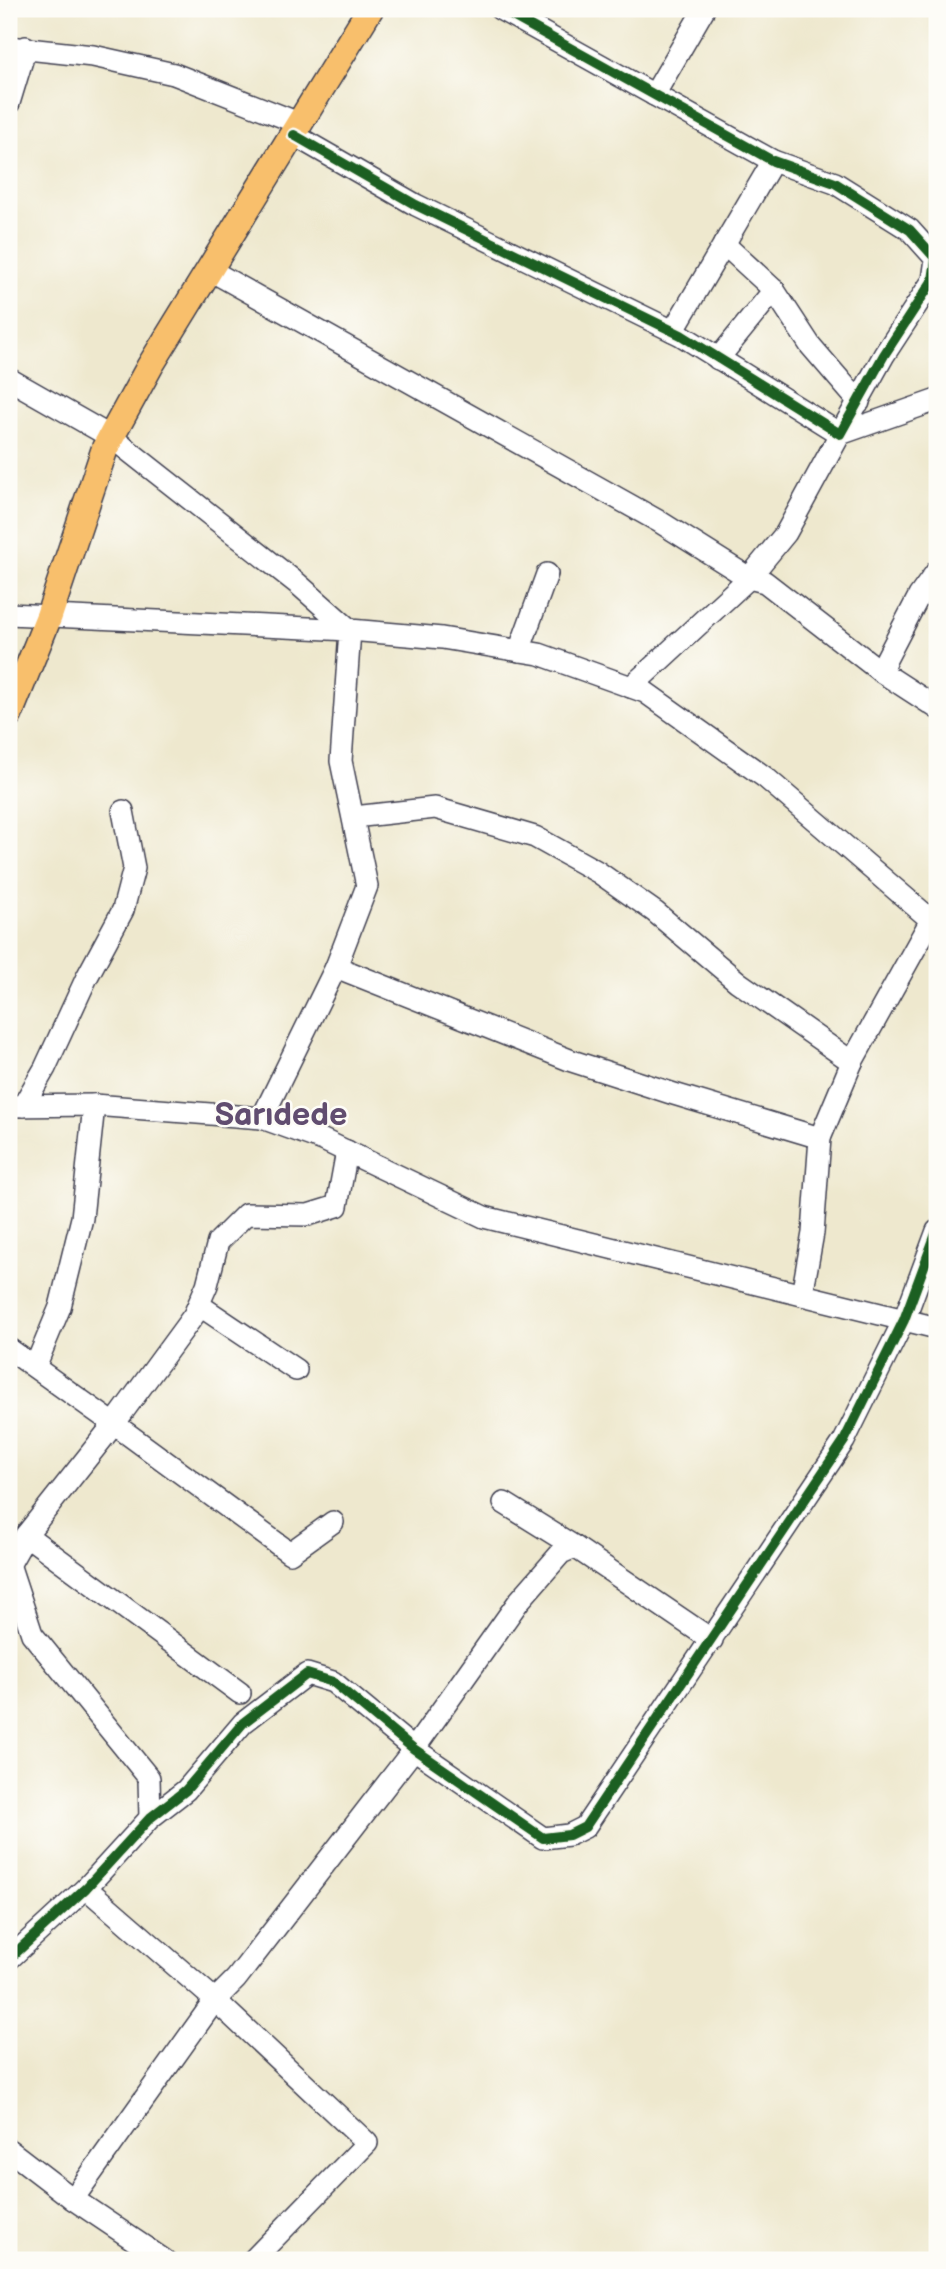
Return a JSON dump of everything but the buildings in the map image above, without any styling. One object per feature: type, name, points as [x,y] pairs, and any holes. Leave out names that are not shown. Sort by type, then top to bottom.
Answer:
[{"type":"main road","points":[[9,715],[49,616],[105,448],[150,366],[370,9]]},
{"type":"street","points":[[500,9],[773,161],[835,183],[910,230],[937,257],[933,280],[884,355],[786,533],[748,578],[631,687]]},
{"type":"street","points":[[654,95],[704,9]]},
{"type":"street","points":[[9,103],[17,47],[93,57],[174,74],[297,129],[416,205],[673,331],[840,434]]},
{"type":"street","points":[[673,331],[773,161]]},
{"type":"street","points":[[724,244],[774,290],[810,345],[859,402]]},
{"type":"street","points":[[210,270],[660,522],[748,578],[765,582],[880,671],[937,708]]},
{"type":"street","points":[[718,359],[774,290]]},
{"type":"street","points":[[9,379],[111,437],[298,584],[350,630]]},
{"type":"street","points":[[840,434],[937,400]]},
{"type":"street","points":[[880,671],[919,596],[937,571]]},
{"type":"street","points":[[519,650],[547,574]]},
{"type":"street","points":[[9,614],[350,630],[442,638],[539,654],[645,692],[766,778],[934,922],[852,1062],[820,1138],[813,1233],[802,1294]]},
{"type":"street","points":[[262,1118],[337,967],[368,886],[341,761],[350,630]]},
{"type":"street","points":[[354,817],[435,808],[535,836],[598,872],[655,912],[738,982],[852,1062]]},
{"type":"street","points":[[16,1106],[45,1068],[87,976],[123,910],[134,868],[123,811]]},
{"type":"street","points":[[337,967],[572,1061],[820,1138]]},
{"type":"street","points":[[16,1106],[94,1105],[262,1118],[323,1140],[484,1217],[937,1328]]},
{"type":"street","points":[[34,1367],[60,1307],[82,1218],[94,1105]]},
{"type":"street","points":[[150,1818],[149,1778],[32,1634],[15,1549],[114,1424],[194,1315],[207,1284],[218,1242],[246,1214],[308,1215],[337,1206],[346,1152]]},
{"type":"street","points":[[9,1959],[86,1888],[150,1818],[186,1790],[243,1723],[307,1674],[332,1682],[414,1749],[543,1838],[569,1835],[585,1827],[844,1441],[904,1320],[937,1231]]},
{"type":"street","points":[[199,1305],[296,1370]]},
{"type":"street","points":[[9,1349],[290,1553],[333,1522]]},
{"type":"street","points":[[503,1503],[575,1546],[712,1640]]},
{"type":"street","points":[[73,2199],[215,2000],[236,1979],[414,1749],[519,1601],[561,1553],[575,1546]]},
{"type":"street","points":[[15,1549],[240,1693]]},
{"type":"street","points":[[86,1888],[215,2000],[367,2143],[253,2260]]},
{"type":"street","points":[[9,2150],[73,2199],[164,2260]]},
{"type":"cycle path","points":[[294,135],[416,205],[681,335],[840,434],[884,355],[933,280],[936,259],[910,230],[835,183],[773,161],[500,9]]},
{"type":"cycle path","points":[[9,1959],[86,1888],[150,1818],[186,1790],[243,1723],[307,1674],[333,1682],[414,1749],[543,1838],[569,1835],[585,1827],[844,1441],[904,1320],[937,1231]]},
{"type":"district","name":"Sarıdede","points":[[281,1114]]}]
